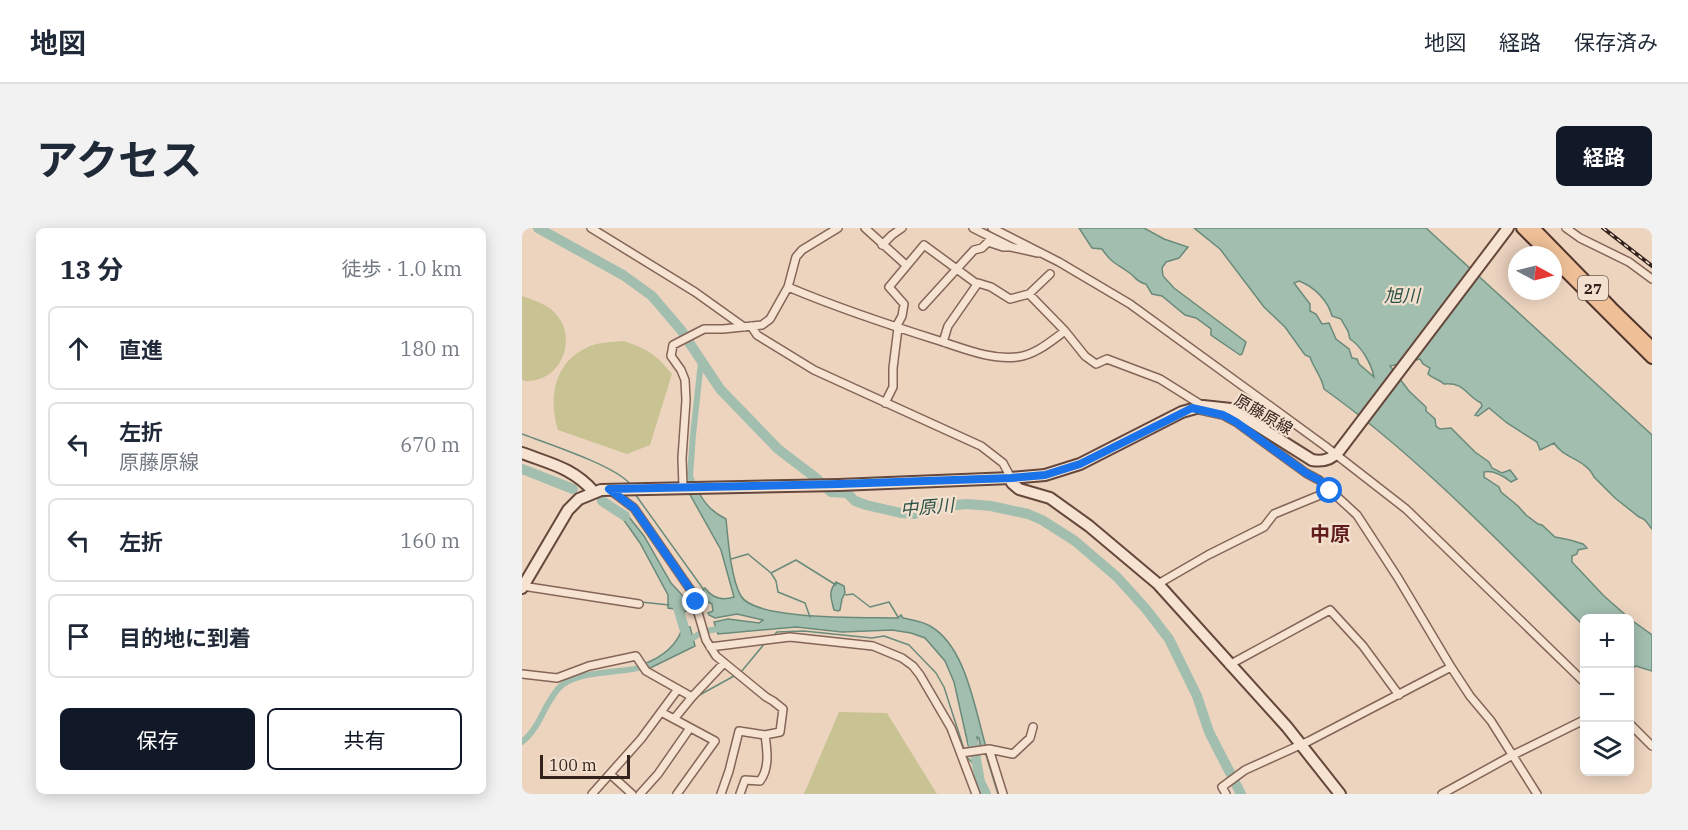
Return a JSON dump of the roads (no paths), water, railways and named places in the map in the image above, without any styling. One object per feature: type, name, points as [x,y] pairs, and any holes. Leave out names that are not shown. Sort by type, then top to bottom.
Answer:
[{"type":"main road","points":[[1522,228],[1540,246]]},
{"type":"main road","name":"27","points":[[1534,228],[1652,347]]},
{"type":"main road","points":[[1337,453],[1506,230]]},
{"type":"main road","name":"27","points":[[1562,268],[1652,358]]},
{"type":"main road","points":[[522,586],[568,510],[579,499],[594,492],[609,489],[816,485],[1045,475],[1067,469],[1198,407]]},
{"type":"main road","name":"原藤原線","points":[[1198,407],[1231,409],[1312,460],[1320,462],[1337,453]]},
{"type":"main road","points":[[522,453],[571,471],[594,492]]},
{"type":"main road","points":[[1011,478],[1012,483],[1019,489],[1050,498],[1089,526],[1158,584],[1280,720],[1340,794]]},
{"type":"street","points":[[591,228],[695,292],[757,335],[814,370],[981,446],[1003,463],[1011,478]]},
{"type":"street","points":[[690,487],[682,458],[686,400],[684,380],[681,370],[671,356],[673,345],[704,329],[762,325],[770,319],[788,287],[796,257],[802,250],[838,228]]},
{"type":"street","points":[[865,228],[906,265]]},
{"type":"street","points":[[882,245],[902,228]]},
{"type":"street","points":[[973,228],[1011,247]]},
{"type":"street","points":[[992,228],[1044,254],[1130,304],[1337,453],[1406,509],[1580,678]]},
{"type":"street","points":[[1566,228],[1580,238],[1629,262],[1652,279]]},
{"type":"street","points":[[923,306],[968,255],[988,242],[1044,254]]},
{"type":"street","points":[[885,403],[893,387],[897,328],[904,304],[889,287],[924,245],[977,284],[991,287],[1010,299],[1029,294],[1050,274]]},
{"type":"street","points":[[943,342],[948,326],[977,284]]},
{"type":"street","points":[[788,287],[897,328],[975,352],[1004,358],[1029,355],[1065,331]]},
{"type":"street","points":[[1029,294],[1065,331],[1085,356],[1096,364],[1107,359],[1146,372],[1160,379],[1198,407],[1236,422],[1319,480],[1357,515],[1451,667],[1470,696],[1491,721],[1537,794]]},
{"type":"street","points":[[609,489],[634,508],[692,592],[710,647],[724,663],[783,709],[780,732],[765,735],[739,731],[721,794]]},
{"type":"street","points":[[1158,584],[1208,555],[1264,527],[1274,514],[1330,491]]},
{"type":"street","points":[[522,586],[639,604]]},
{"type":"street","points":[[1229,665],[1330,610],[1363,646],[1400,695]]},
{"type":"street","points":[[710,647],[790,637],[861,644],[893,652],[913,666],[920,675],[951,728],[963,752],[976,794]]},
{"type":"street","points":[[522,674],[557,678],[589,666],[636,656],[643,667],[692,697]]},
{"type":"street","points":[[674,720],[724,663]]},
{"type":"street","points":[[1226,794],[1222,787],[1245,770],[1300,746],[1451,667]]},
{"type":"street","points":[[592,794],[641,739],[678,689]]},
{"type":"street","points":[[661,712],[715,741],[677,794]]},
{"type":"street","points":[[1442,794],[1580,722]]},
{"type":"street","points":[[963,752],[988,750],[1013,754],[1030,738],[1033,727]]},
{"type":"street","points":[[640,794],[658,774],[690,728]]},
{"type":"street","points":[[1634,729],[1652,746]]},
{"type":"street","points":[[740,794],[746,780],[760,780],[765,775],[767,753],[765,735]]},
{"type":"street","points":[[988,750],[1003,794]]},
{"type":"street","points":[[610,774],[632,794]]},
{"type":"water","points":[[1079,228],[1144,228],[1164,239],[1188,247],[1179,258],[1166,262],[1162,268],[1163,276],[1174,288],[1246,342],[1242,354],[1240,355],[1211,335],[1211,329],[1196,318],[1185,315],[1162,296],[1152,294],[1146,284],[1112,261],[1102,249],[1092,248]]},
{"type":"water","name":"旭川","points":[[1194,228],[1426,228],[1652,435],[1652,529],[1645,520],[1615,498],[1586,466],[1563,453],[1554,443],[1540,450],[1537,442],[1507,423],[1489,408],[1478,416],[1475,415],[1482,406],[1481,403],[1461,387],[1444,384],[1430,376],[1428,374],[1430,368],[1420,359],[1390,366],[1409,391],[1426,407],[1426,411],[1435,419],[1436,426],[1440,429],[1451,428],[1475,452],[1489,462],[1492,468],[1502,473],[1510,470],[1517,479],[1511,482],[1491,472],[1484,472],[1484,477],[1499,487],[1501,492],[1526,515],[1555,537],[1583,544],[1587,548],[1578,550],[1577,554],[1572,556],[1572,562],[1624,614],[1580,614],[1580,622],[1426,472],[1359,415],[1324,389],[1310,357],[1305,355],[1285,327],[1264,307],[1220,249]],"holes":[[[1299,281],[1324,300],[1332,316],[1341,319],[1350,339],[1358,346],[1371,366],[1374,377],[1359,364],[1357,359],[1352,358],[1349,349],[1336,339],[1329,323],[1322,324],[1316,314],[1310,311],[1310,304],[1294,283]]]},
{"type":"water","points":[[688,491],[698,491],[709,507],[726,519],[730,559],[735,580],[741,596],[751,604],[789,614],[814,616],[898,618],[901,615],[903,618],[927,624],[942,635],[961,663],[986,747],[981,748],[977,737],[978,749],[969,749],[954,682],[945,661],[925,638],[892,630],[842,632],[796,627],[718,634],[714,622],[728,619],[759,623],[763,620],[737,614],[715,618],[709,615],[708,613],[713,611],[712,604],[708,602],[703,589],[705,588],[718,598],[734,597],[721,550]]},
{"type":"water","points":[[616,506],[625,512],[644,536],[671,583],[683,596],[687,611],[679,613],[675,609],[668,608],[668,595],[640,543],[621,516],[612,511]]},
{"type":"water","points":[[836,582],[844,586],[845,593],[838,611],[834,610],[831,595]]},
{"type":"water","points":[[1634,622],[1652,635],[1652,671],[1634,667]]},
{"type":"water","points":[[690,627],[695,646],[648,669],[644,664],[667,651],[676,641],[682,629]]},
{"type":"waterway","name":"中原川","points":[[538,228],[623,275],[652,296],[681,330],[720,389],[778,449],[831,492],[847,493],[855,501],[901,513],[914,514],[938,507],[966,504],[991,506],[1028,514],[1075,541],[1117,577],[1169,639],[1197,696],[1209,732],[1241,794]]},
{"type":"waterway","points":[[694,488],[690,476],[701,362]]},
{"type":"waterway","points":[[522,434],[596,463],[611,470],[630,484]]},
{"type":"waterway","points":[[522,469],[573,489]]},
{"type":"waterway","points":[[635,494],[704,590]]},
{"type":"waterway","points":[[602,501],[625,516]]},
{"type":"waterway","points":[[731,559],[748,554],[771,573],[796,560],[836,585]]},
{"type":"waterway","points":[[771,573],[776,581],[778,592],[805,603],[810,617]]},
{"type":"waterway","points":[[846,595],[853,594],[870,607],[889,602],[898,617]]},
{"type":"waterway","points":[[676,601],[688,641]]},
{"type":"waterway","points":[[641,602],[669,605]]},
{"type":"waterway","points":[[706,631],[724,628]]},
{"type":"waterway","points":[[774,635],[777,632],[804,631],[872,638],[884,636],[909,645],[936,673],[944,687],[964,749]]},
{"type":"waterway","points":[[688,641],[699,634]]},
{"type":"waterway","points":[[741,672],[765,643]]},
{"type":"waterway","points":[[522,742],[533,730],[558,689],[566,683],[588,675],[647,666]]},
{"type":"waterway","points":[[696,697],[734,676]]},
{"type":"waterway","points":[[973,742],[980,782],[986,794]]},
{"type":"waterway","points":[[985,752],[998,794]]},
{"type":"waterway","points":[[966,756],[978,769]]},
{"type":"railway","points":[[1603,228],[1652,266]]},
{"type":"district","name":"中原","points":[[1330,533]]}]
